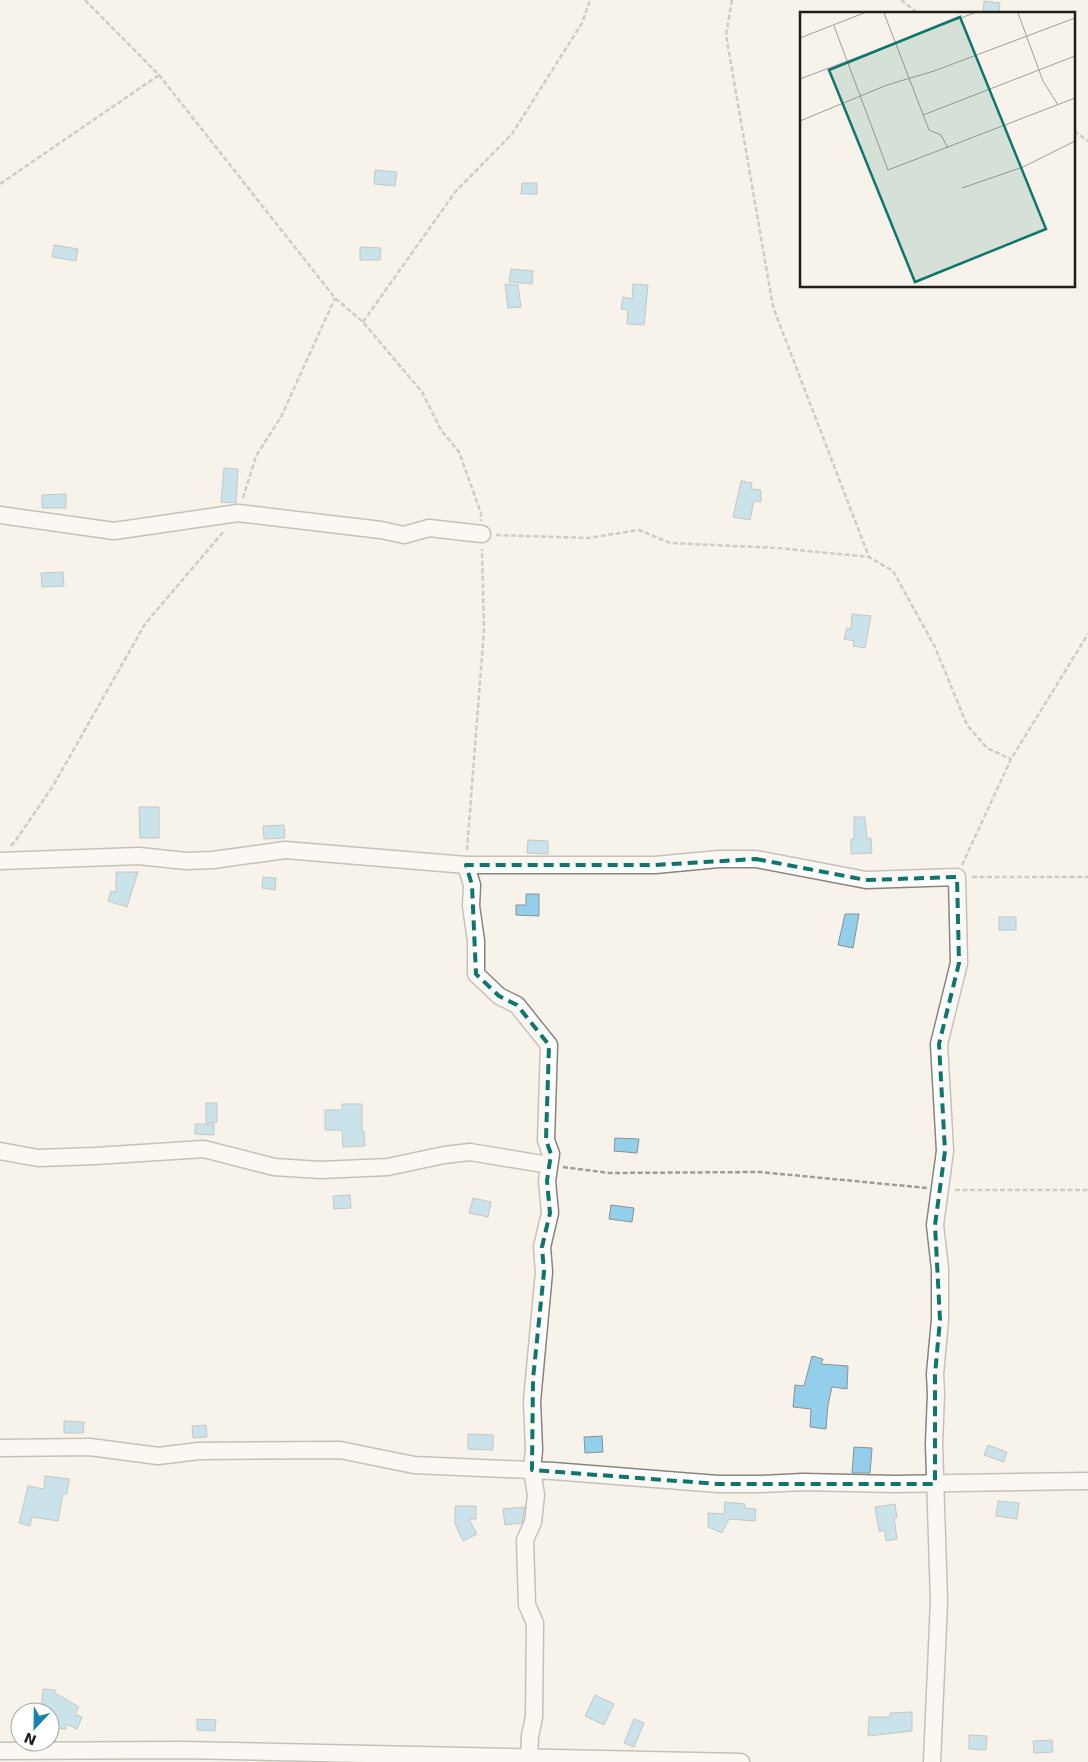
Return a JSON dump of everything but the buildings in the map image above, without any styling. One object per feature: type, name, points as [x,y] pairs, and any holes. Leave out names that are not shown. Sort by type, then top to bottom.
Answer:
[{"type":"street","points":[[0,515],[114,531],[238,513],[380,530],[404,535],[429,528],[482,534]]},
{"type":"street","points":[[3,856],[138,856],[186,861],[213,860],[285,850],[466,865],[655,865],[719,859],[756,860],[866,880],[957,877],[959,963],[939,1044],[945,1150],[936,1225],[940,1269],[940,1320],[934,1374],[936,1394],[934,1444],[939,1601],[932,1762]]},
{"type":"street","points":[[466,865],[472,885],[471,906],[476,941],[476,974],[498,996],[517,1005],[549,1045],[546,1140],[550,1154],[547,1181],[550,1213],[542,1247],[544,1272],[533,1379],[534,1450],[532,1470],[536,1495],[533,1522],[525,1540],[527,1605],[535,1624],[534,1717],[530,1736],[529,1759]]},
{"type":"street","points":[[0,1151],[38,1158],[204,1149],[274,1167],[320,1170],[388,1167],[444,1155],[470,1152],[549,1165]]},
{"type":"street","points":[[0,1448],[90,1447],[158,1456],[199,1451],[340,1450],[414,1464],[532,1470],[718,1484],[803,1482],[935,1484],[1088,1481]]},
{"type":"street","points":[[0,1751],[181,1750],[529,1759],[741,1762]]},
{"type":"path","points":[[85,0],[159,75],[335,298],[363,322],[422,392],[441,430],[459,452],[481,514],[484,630],[466,865]]},
{"type":"path","points":[[363,322],[456,191],[512,134],[582,22],[590,0]]},
{"type":"path","points":[[732,0],[726,35],[773,307],[869,557]]},
{"type":"path","points":[[901,0],[916,12]]},
{"type":"path","points":[[0,184],[159,75]]},
{"type":"path","points":[[1076,132],[1088,141]]},
{"type":"path","points":[[3,856],[53,786],[146,624],[238,513],[256,456],[281,417],[335,298]]},
{"type":"path","points":[[482,534],[588,538],[639,530],[670,543],[778,548],[869,557],[893,571],[935,647],[966,725],[987,748],[1011,759]]},
{"type":"path","points":[[1088,634],[1011,759],[957,877],[1088,877]]},
{"type":"path","points":[[549,1165],[609,1174],[760,1172],[941,1190],[1088,1190]]},
{"type":"highlighted area","points":[[756,859],[866,880],[957,877],[959,963],[939,1044],[945,1151],[935,1225],[940,1320],[935,1374],[935,1484],[718,1484],[532,1470],[533,1379],[544,1272],[542,1247],[550,1213],[547,1181],[551,1154],[546,1140],[549,1045],[517,1005],[499,996],[476,974],[472,885],[466,865],[655,865]]}]
